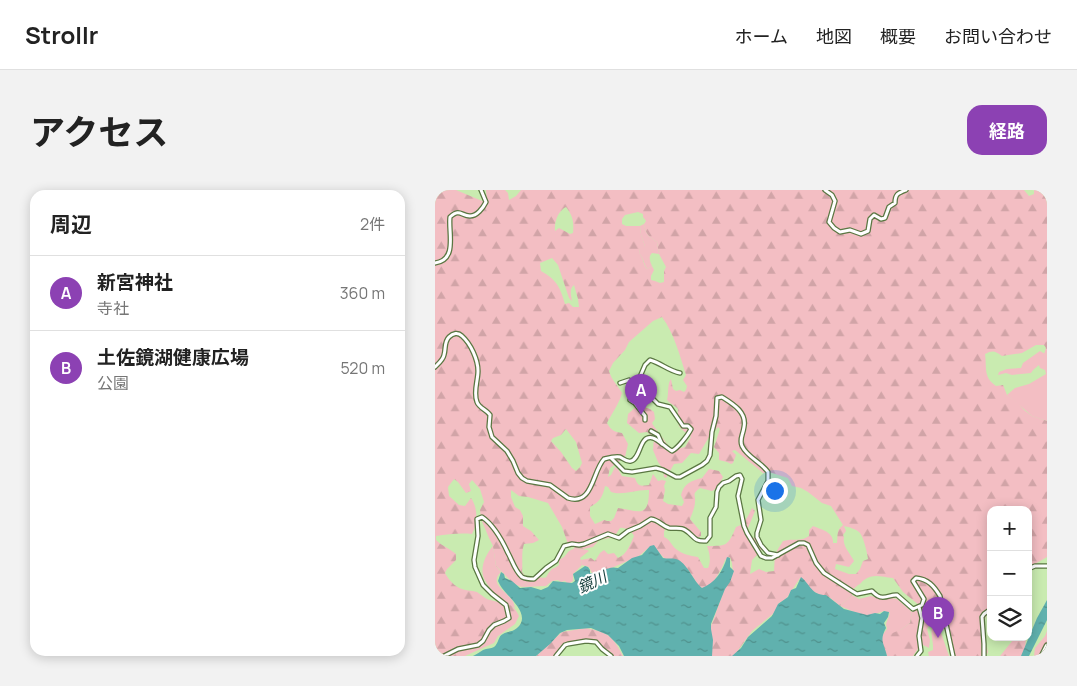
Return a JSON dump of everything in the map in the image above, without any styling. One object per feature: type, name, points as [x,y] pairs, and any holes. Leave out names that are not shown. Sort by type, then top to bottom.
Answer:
[{"type":"main road","points":[[1042,656],[1047,646]]},
{"type":"street","points":[[435,263],[441,262],[446,258],[450,250],[450,216],[459,212],[473,216],[483,208],[486,202],[481,190]]},
{"type":"street","points":[[825,190],[832,195],[835,201],[829,222],[840,232],[850,230],[861,234],[868,231],[870,219],[873,215],[881,219],[885,218],[889,207],[895,203],[895,196],[906,190]]},
{"type":"street","points":[[435,367],[444,357],[448,337],[458,333],[469,344],[476,362],[478,370],[476,400],[480,406],[488,411],[490,415],[490,432],[496,441],[507,451],[518,473],[527,481],[550,485],[568,498],[579,500],[590,490],[600,464],[605,459],[619,457],[632,461],[647,438],[654,438],[673,451],[678,448],[688,434],[690,428],[683,426],[670,407],[658,404],[653,399],[648,398],[634,402]]},
{"type":"street","points":[[645,420],[645,416],[634,402],[630,400],[645,365],[651,360],[680,373]]},
{"type":"street","points":[[620,383],[629,380],[635,388]]},
{"type":"street","points":[[611,458],[625,471],[632,472],[655,468],[676,477],[702,465],[710,454],[711,432],[716,416],[717,398],[722,396],[737,407],[743,416],[744,428],[740,440],[743,448],[768,472],[768,481],[758,500],[761,520],[757,537],[768,553],[779,555]]},
{"type":"street","points":[[651,431],[658,435],[663,445]]},
{"type":"street","points":[[444,656],[454,650],[478,645],[494,625],[509,618],[506,605],[483,585],[475,567],[474,560],[478,536],[477,519],[482,518],[492,527],[517,571],[528,580],[533,579],[556,561],[561,550],[566,546],[584,544],[608,534],[619,538],[627,531],[651,519],[657,520],[669,528],[685,529],[697,540],[705,541],[710,536],[710,518],[716,507],[719,487],[740,475],[742,479],[738,496],[739,504],[747,533],[761,556],[772,558],[799,542],[808,544],[816,563],[824,573],[852,592],[860,594],[872,591],[883,598],[894,594],[911,608],[922,605],[924,599],[913,581],[916,578],[927,580],[937,590],[943,607],[953,656]]},
{"type":"street","points":[[1032,567],[1047,566]]},
{"type":"street","points":[[917,656],[921,651],[919,636],[922,618],[919,606]]},
{"type":"street","points":[[984,656],[982,617],[987,612]]},
{"type":"street","points":[[556,656],[565,645],[591,641],[596,642],[611,656]]},
{"type":"green space","points":[[435,190],[456,190],[487,203],[486,190],[505,190],[508,193],[509,200],[521,190],[1024,190],[1029,196],[1034,194],[1034,190],[1044,190],[1047,192],[1047,355],[1044,354],[1046,348],[1044,345],[1036,345],[1022,353],[1002,356],[994,352],[985,354],[986,372],[992,383],[996,386],[1003,385],[1007,395],[1024,410],[1032,416],[1047,421],[1047,557],[1032,566],[1032,506],[987,506],[987,615],[983,632],[988,652],[986,656],[953,656],[943,624],[935,618],[927,629],[930,640],[929,648],[921,644],[913,656],[887,656],[881,640],[910,623],[912,612],[919,605],[903,592],[893,578],[878,576],[863,580],[853,589],[852,595],[840,606],[829,597],[822,596],[809,589],[800,578],[786,599],[779,603],[774,613],[752,631],[734,656],[711,656],[710,629],[725,587],[733,572],[730,557],[725,560],[719,574],[711,584],[702,588],[700,588],[683,565],[664,558],[653,546],[637,557],[602,572],[592,573],[589,567],[582,565],[581,560],[591,558],[595,561],[604,550],[608,554],[614,553],[618,558],[630,546],[634,536],[632,533],[620,528],[614,537],[599,540],[593,547],[575,548],[568,544],[562,527],[548,503],[519,496],[511,490],[511,497],[515,507],[520,510],[523,516],[523,526],[531,531],[539,540],[524,544],[522,572],[529,581],[522,587],[514,584],[496,566],[493,546],[481,519],[480,510],[484,502],[480,489],[472,480],[469,484],[471,491],[466,493],[454,479],[448,487],[449,496],[459,505],[465,506],[471,498],[475,506],[476,520],[472,534],[436,536],[438,542],[456,554],[456,560],[445,573],[457,587],[477,592],[488,599],[511,605],[519,616],[515,624],[498,636],[494,643],[465,656],[435,656]],"holes":[[[566,207],[572,216],[573,222],[573,233],[570,234],[559,228],[555,231],[557,217]],[[638,212],[643,214],[646,221],[644,224],[645,230],[657,242],[659,254],[666,267],[664,282],[660,283],[651,280],[654,270],[652,266],[647,269],[639,253],[640,249],[643,249],[645,246],[640,226],[626,226],[622,224],[622,219],[625,215]],[[552,258],[558,265],[569,298],[572,301],[571,290],[574,285],[579,307],[573,307],[569,303],[565,304],[557,284],[541,271],[540,263]],[[662,317],[679,353],[686,375],[683,380],[687,386],[686,390],[684,392],[673,389],[671,379],[667,400],[678,409],[679,426],[691,437],[685,447],[674,450],[667,444],[652,423],[655,419],[654,412],[638,405],[628,414],[627,423],[639,433],[647,432],[654,438],[653,450],[663,469],[664,477],[666,478],[674,464],[682,463],[691,453],[699,454],[709,437],[718,427],[720,429],[714,447],[719,453],[719,460],[733,463],[736,455],[732,451],[735,450],[763,473],[772,473],[788,478],[792,486],[801,488],[822,503],[831,506],[843,525],[838,531],[837,543],[833,543],[832,536],[827,532],[813,526],[809,530],[809,536],[806,538],[783,541],[775,554],[774,571],[766,572],[759,569],[750,574],[752,560],[761,551],[763,546],[758,539],[751,537],[748,533],[748,528],[755,511],[752,508],[742,524],[736,527],[726,544],[707,546],[710,563],[708,568],[704,568],[698,557],[678,551],[664,537],[664,532],[666,527],[679,526],[696,539],[701,536],[701,532],[690,519],[695,506],[695,493],[700,488],[712,491],[717,488],[723,477],[719,471],[709,469],[702,478],[688,483],[681,495],[684,502],[682,506],[668,504],[663,501],[666,481],[658,481],[653,474],[649,485],[643,486],[638,484],[635,478],[622,476],[615,467],[608,477],[610,468],[625,457],[628,444],[622,433],[613,430],[607,423],[622,393],[609,371],[629,342],[653,321]],[[566,429],[576,442],[582,463],[576,471],[551,441],[553,438],[561,435]],[[605,486],[611,492],[616,493],[649,490],[649,499],[645,509],[637,511],[618,508],[611,521],[604,520],[595,524],[590,516],[590,507],[599,501]],[[844,526],[857,530],[860,533],[868,559],[863,561],[856,574],[849,574],[835,569],[836,564],[849,567],[854,561],[845,546],[843,535],[846,531]]]},
{"type":"green space","points":[[644,224],[645,230],[657,242],[659,254],[652,253],[650,259],[652,266],[647,269],[639,253],[640,249],[645,246],[640,226]]},
{"type":"green space","points":[[1040,351],[1047,355],[1047,421],[1032,416],[1007,395],[1015,388],[1029,384],[1046,374],[1045,370],[1040,368],[1039,365],[1031,373],[1012,375],[1006,373],[998,375],[999,372],[1007,369],[1021,368],[1023,363]]},
{"type":"green space","points":[[493,546],[496,566],[501,572],[497,583],[513,601],[515,608],[498,602],[484,578],[483,563]]},
{"type":"green space","points":[[575,548],[589,551],[580,558],[582,565],[573,574],[573,581],[568,584],[565,581],[561,582],[558,580],[552,581],[546,586],[522,587],[536,577],[547,577],[552,569],[559,565],[559,560]]},
{"type":"green space","points":[[852,595],[859,599],[871,596],[884,600],[897,599],[912,612],[910,623],[881,640],[887,629],[886,624],[890,613],[884,611],[866,617],[840,606]]},
{"type":"green space","points":[[935,622],[938,624],[949,656],[929,656],[928,652],[933,650],[932,628]]},
{"type":"green space","points":[[586,628],[605,634],[613,639],[623,656],[608,656],[602,646],[581,642],[565,646],[557,656],[536,656],[562,632]]},
{"type":"green space","points":[[1047,631],[1047,656],[1034,656],[1035,648]]},
{"type":"green space","points":[[1012,641],[1026,641],[1023,656],[1000,656]]},
{"type":"water","name":"鏡川","points":[[654,545],[663,558],[680,561],[702,588],[715,580],[721,572],[727,557],[730,558],[730,567],[734,571],[711,624],[712,656],[624,656],[619,646],[608,635],[591,628],[567,630],[560,633],[536,656],[473,656],[483,650],[494,647],[501,635],[512,631],[521,623],[522,617],[517,605],[498,581],[501,572],[505,578],[520,588],[531,587],[541,590],[548,587],[553,581],[572,583],[575,581],[573,574],[585,566],[588,567],[590,573],[597,573],[614,567],[618,568],[632,558],[642,555],[650,546]]},
{"type":"water","points":[[801,577],[814,591],[821,595],[826,595],[844,609],[867,615],[880,614],[884,611],[889,612],[884,623],[886,628],[882,639],[887,656],[732,656],[741,648],[748,637],[772,616],[778,604],[788,597],[791,590],[796,588]]},
{"type":"water","points":[[1047,600],[1047,620],[1029,656],[1021,656],[1027,641],[1032,641],[1032,630]]},
{"type":"place","name":"新宮神社","points":[[641,415]]},
{"type":"place","name":"土佐鏡湖健康広場","points":[[938,638]]}]
